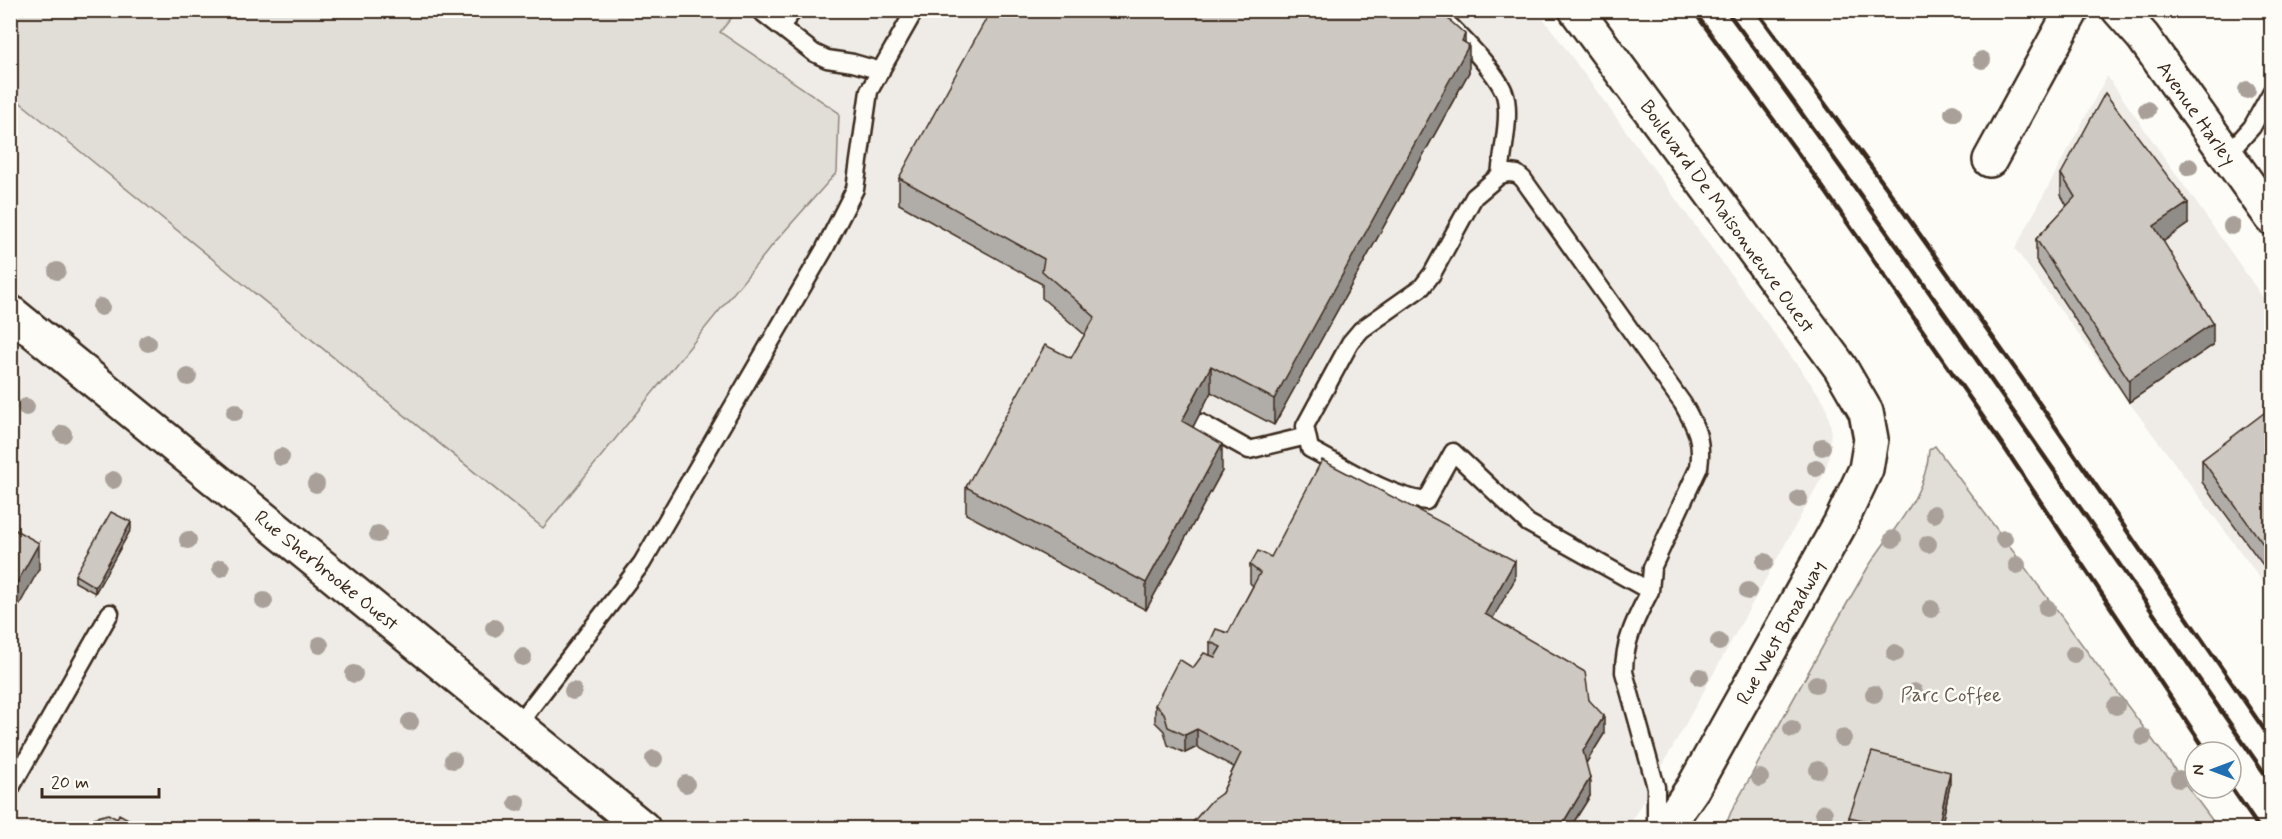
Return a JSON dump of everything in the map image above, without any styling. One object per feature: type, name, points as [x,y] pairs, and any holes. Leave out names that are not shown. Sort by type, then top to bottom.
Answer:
[{"type":"street","name":"Boulevard De Maisonneuve Ouest","points":[[1576,10],[1840,367],[1866,412],[1869,426]]},
{"type":"street","points":[[1990,160],[2072,10]]},
{"type":"street","name":"Avenue Harley","points":[[2119,10],[2143,38],[2271,219]]},
{"type":"street","name":"Rue Sherbrooke Ouest","points":[[10,312],[640,828]]},
{"type":"street","name":"Rue West Broadway","points":[[1665,828],[1693,788],[1840,524],[1866,469],[1870,452],[1869,426]]},
{"type":"lane","points":[[759,10],[814,53],[827,59],[854,63],[881,71]]},
{"type":"lane","points":[[780,27],[794,10]]},
{"type":"lane","points":[[516,727],[642,563],[824,250],[855,189],[869,91],[915,10]]},
{"type":"lane","points":[[1435,10],[1465,41],[1496,79],[1504,93],[1506,111],[1500,175]]},
{"type":"lane","points":[[2227,155],[2252,127],[2271,91]]},
{"type":"lane","points":[[1650,591],[1528,523],[1453,452],[1426,501],[1413,500],[1397,494],[1310,449],[1305,426],[1350,343],[1361,330],[1422,287],[1432,274],[1474,197],[1500,175],[1509,172],[1523,179],[1683,404],[1700,437],[1699,467],[1652,568],[1650,591],[1627,640],[1624,655],[1624,672],[1656,787],[1656,828]]},
{"type":"lane","points":[[1201,423],[1249,450],[1307,436]]},
{"type":"lane","points":[[10,789],[110,613]]},
{"type":"shaded area","points":[[10,11],[1538,11],[1825,403],[1831,428],[1829,458],[1824,474],[1628,828],[11,828]]},
{"type":"shaded area","points":[[2107,76],[2271,309],[2271,593],[2015,249]]},
{"type":"green space","points":[[10,11],[737,11],[720,32],[839,113],[837,172],[775,242],[543,528],[11,95]]},
{"type":"green space","name":"Parc Coffee","points":[[1935,446],[2183,781],[2183,800],[2197,800],[2218,828],[1729,828],[1727,822],[1731,812],[1832,629],[1867,569],[1914,498],[1926,467],[1929,450]]},
{"type":"building","points":[[991,10],[1438,10],[1465,34],[1462,41],[1469,45],[1274,399],[1211,366],[1182,421],[1222,444],[1146,583],[966,487],[1045,345],[1071,358],[1095,317],[1042,271],[1044,259],[899,178]]},
{"type":"building","points":[[2105,93],[2188,203],[2154,226],[2213,323],[2129,380],[2036,239],[2075,197],[2061,174]]},
{"type":"building","points":[[2268,410],[2271,413],[2271,555],[2202,460]]},
{"type":"building","points":[[1322,460],[1515,561],[1485,614],[1585,672],[1589,700],[1604,716],[1583,751],[1590,778],[1560,828],[1191,828],[1193,822],[1211,801],[1222,793],[1241,753],[1197,729],[1185,735],[1168,727],[1164,713],[1155,705],[1179,659],[1193,668],[1204,653],[1215,657],[1221,647],[1210,642],[1216,629],[1228,633],[1260,573],[1250,565],[1258,551],[1271,557]]},
{"type":"building","points":[[111,512],[131,522],[95,587],[75,575]]},
{"type":"building","points":[[10,527],[39,543],[10,595]]},
{"type":"building","points":[[1872,752],[1950,772],[1938,828],[1900,828],[1849,817]]},
{"type":"building","points":[[108,814],[117,819],[119,814],[145,828],[89,828],[94,818]]},
{"type":"railway","points":[[1693,10],[1819,182],[2006,450],[2199,740]]},
{"type":"railway","points":[[1726,10],[1934,298],[2272,784]]},
{"type":"railway","points":[[1756,10],[2021,377],[2272,741]]},
{"type":"railway","points":[[2240,800],[2259,828]]}]
